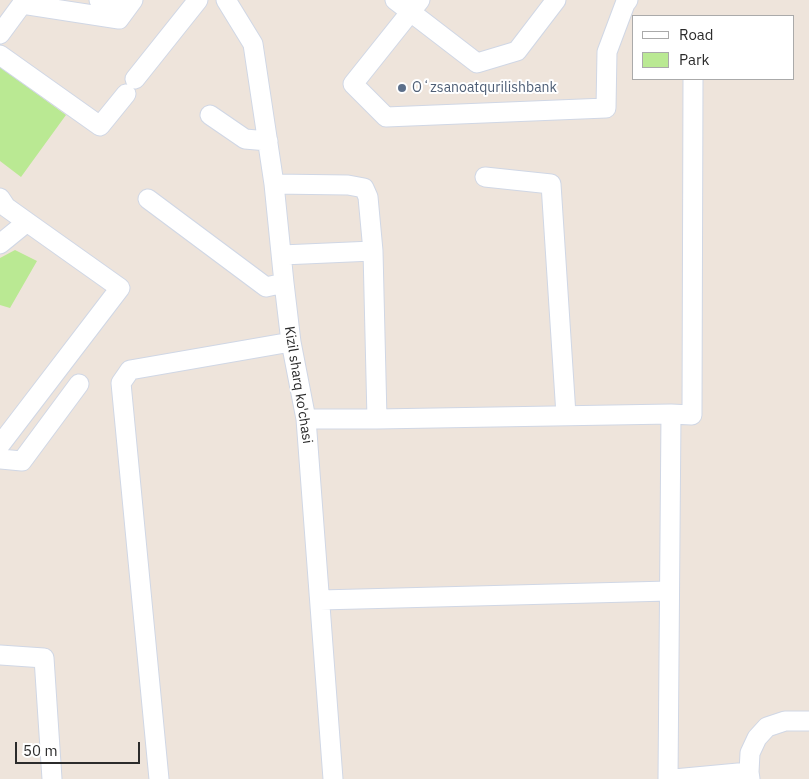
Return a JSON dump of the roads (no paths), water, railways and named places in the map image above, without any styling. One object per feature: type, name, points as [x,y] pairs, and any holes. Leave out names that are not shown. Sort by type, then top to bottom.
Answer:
[{"type":"street","points":[[99,0],[131,2]]},
{"type":"street","points":[[0,55],[100,126],[198,0]]},
{"type":"street","name":"Kizil sharq ko'chasi","points":[[226,0],[253,44],[274,184],[291,342],[306,419],[333,779]]},
{"type":"street","points":[[395,0],[415,6],[477,63],[517,51],[556,0]]},
{"type":"street","points":[[415,6],[352,84],[386,116],[606,108],[607,52],[624,1]]},
{"type":"street","points":[[0,34],[30,2],[119,19],[131,2]]},
{"type":"street","points":[[306,419],[692,415],[693,80]]},
{"type":"street","points":[[210,116],[245,139],[268,141]]},
{"type":"street","points":[[485,177],[551,184],[566,415]]},
{"type":"street","points":[[274,184],[348,185],[364,188],[368,197],[373,251],[377,419]]},
{"type":"street","points":[[0,198],[6,207],[120,288],[0,445]]},
{"type":"street","points":[[148,199],[266,287],[284,283]]},
{"type":"street","points":[[0,244],[27,222]]},
{"type":"street","points":[[282,255],[373,251]]},
{"type":"street","points":[[159,779],[121,383],[130,370],[291,342]]},
{"type":"street","points":[[0,459],[22,461],[79,384]]},
{"type":"street","points":[[668,779],[668,591],[671,414]]},
{"type":"street","points":[[320,600],[668,591]]},
{"type":"street","points":[[0,655],[44,658],[52,779]]},
{"type":"street","points":[[674,779],[750,776],[750,753],[757,738],[767,727],[785,721],[809,721]]},
{"type":"place","name":"Oʻzsanoatqurilishbank","points":[[402,88]]}]
